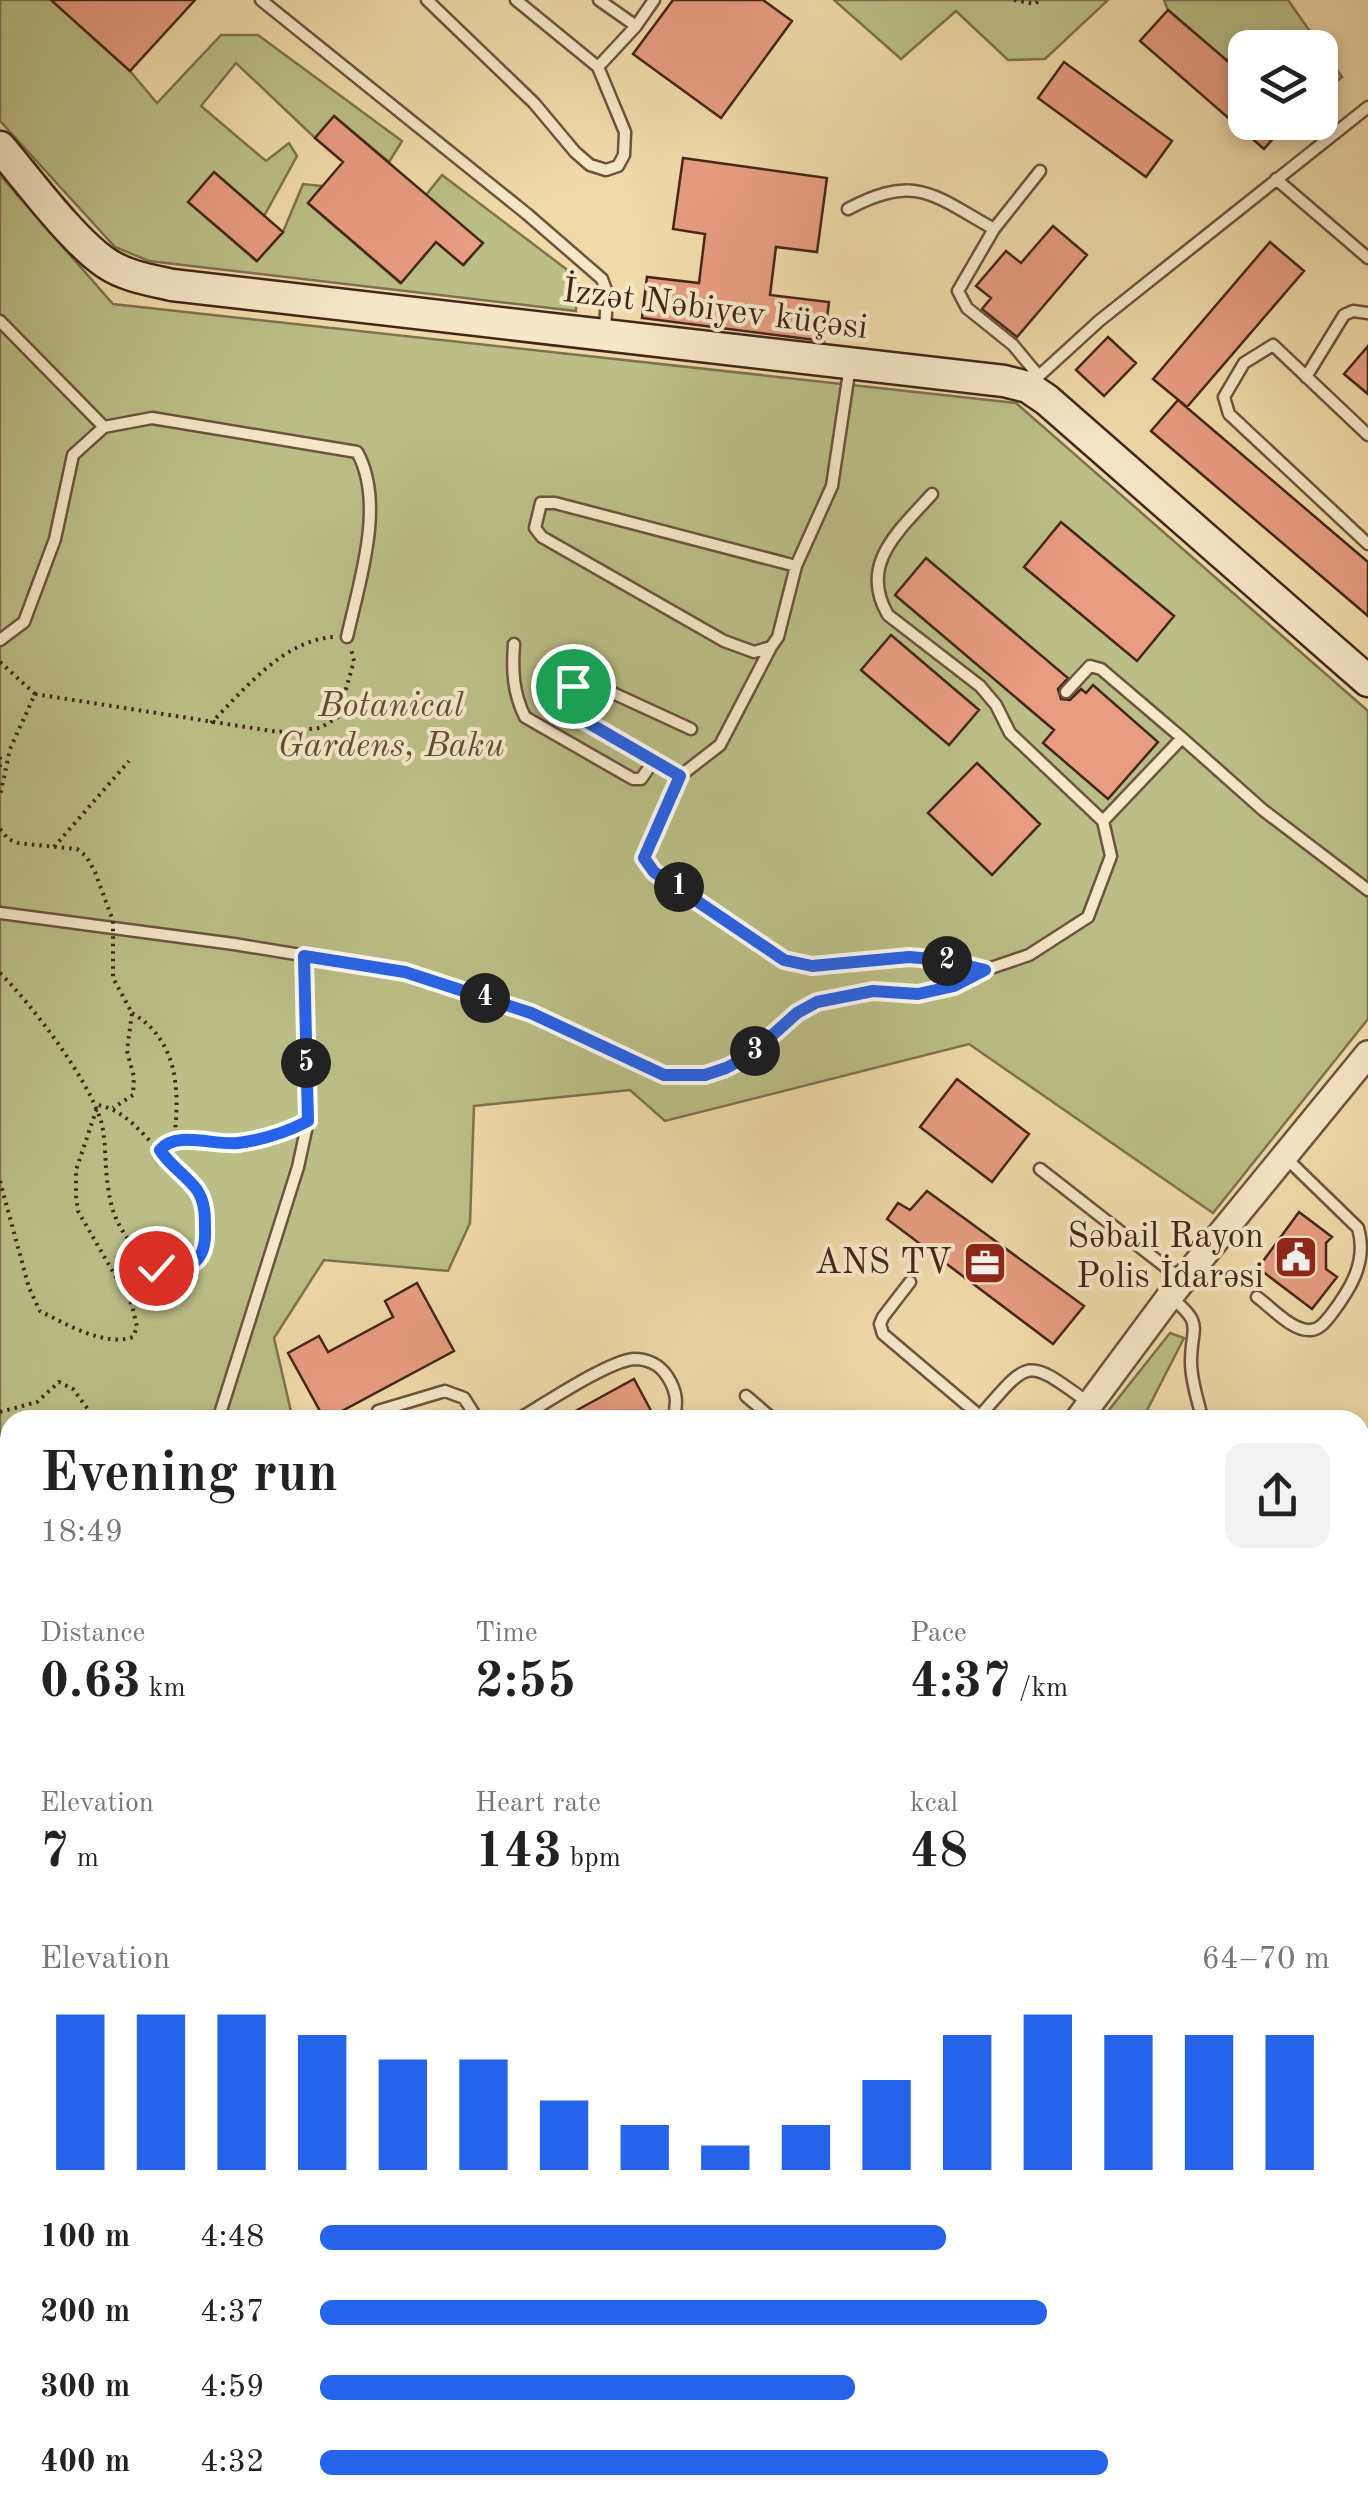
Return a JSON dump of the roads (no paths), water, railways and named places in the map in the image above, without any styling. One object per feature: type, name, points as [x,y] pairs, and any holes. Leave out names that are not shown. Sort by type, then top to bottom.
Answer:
[{"type":"main road","name":"İzzət Nəbiyev küçəsi","points":[[0,148],[89,248],[107,264],[136,277],[851,364],[1004,381],[1033,380],[1047,400],[1368,681]]},
{"type":"street","points":[[1085,1410],[1176,1288],[1367,1058]]},
{"type":"lane","points":[[261,0],[273,5],[602,279],[607,293],[605,335]]},
{"type":"lane","points":[[428,0],[534,102],[575,152],[590,165],[606,170],[618,166],[624,155],[625,132],[598,68],[516,0]]},
{"type":"lane","points":[[599,0],[636,26]]},
{"type":"lane","points":[[598,68],[654,0]]},
{"type":"lane","points":[[1040,172],[994,229],[959,286],[959,298],[1013,344],[1033,380],[1099,321],[1368,107]]},
{"type":"lane","points":[[1276,178],[1368,258]]},
{"type":"lane","points":[[848,210],[880,192],[925,190],[994,229]]},
{"type":"lane","points":[[1306,377],[1344,316],[1353,311],[1368,314]]},
{"type":"lane","points":[[0,320],[104,427]]},
{"type":"lane","points":[[1368,435],[1273,344],[1244,364],[1224,396],[1229,414],[1368,544]]},
{"type":"lane","points":[[851,364],[832,486],[796,566],[778,637],[720,745],[680,776],[644,858],[654,872],[784,960],[812,966],[909,957],[985,970]]},
{"type":"lane","points":[[0,640],[24,622],[55,539],[73,455],[104,427],[152,418],[358,452],[368,471],[369,537],[347,637]]},
{"type":"lane","points":[[0,913],[304,956],[423,978],[531,1013],[664,1075],[682,1076],[705,1075],[749,1056],[797,1013],[817,1002],[873,991],[918,994],[954,986],[1029,955],[1088,918],[1111,856],[1103,821],[1010,732],[996,705],[980,686],[888,615],[878,599],[876,572],[890,542],[932,494]]},
{"type":"lane","points":[[771,648],[754,652],[724,641],[542,537],[536,528],[542,503],[555,503],[796,566]]},
{"type":"lane","points":[[514,644],[512,672],[517,700],[525,716],[633,779],[640,779],[653,762]]},
{"type":"lane","points":[[1066,692],[1090,666],[1101,668],[1263,810],[1368,890]]},
{"type":"lane","points":[[680,776],[573,714],[566,694],[573,686],[591,683],[690,729]]},
{"type":"lane","points":[[1103,821],[1182,738]]},
{"type":"lane","points":[[221,1410],[298,1167],[308,1121],[304,956]]},
{"type":"lane","points":[[1257,1297],[1297,1327],[1310,1331],[1322,1326],[1351,1290],[1359,1270],[1358,1228],[1285,1157]]},
{"type":"lane","points":[[1040,1169],[1176,1288],[1195,1323],[1191,1362],[1201,1410]]},
{"type":"lane","points":[[910,1282],[883,1317],[883,1334],[970,1410]]},
{"type":"lane","points":[[534,1410],[606,1369],[632,1359],[645,1360],[663,1370],[676,1397],[675,1410]]},
{"type":"lane","points":[[986,1410],[1016,1373],[1028,1370],[1046,1372],[1082,1410]]},
{"type":"lane","points":[[378,1410],[445,1391],[464,1398],[472,1410]]},
{"type":"lane","points":[[746,1396],[762,1410]]},
{"type":"place","name":"Səbail Rayon Polis İdarəsi","points":[[1296,1257]]},
{"type":"place","name":"ANS TV","points":[[985,1263]]},
{"type":"park label","name":"Botanical Gardens, Baku","points":[[391,726]]}]
